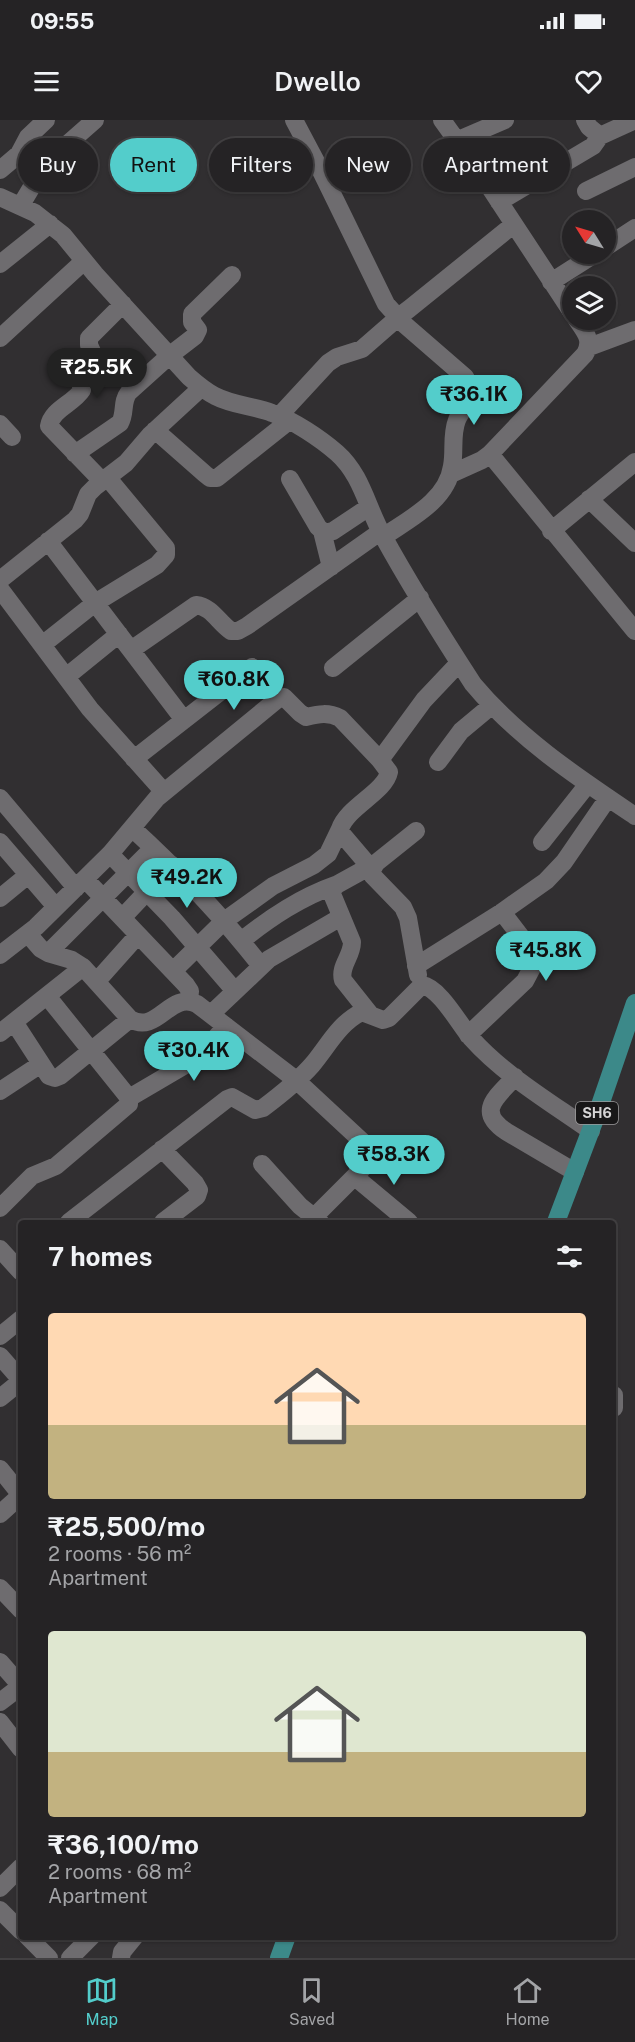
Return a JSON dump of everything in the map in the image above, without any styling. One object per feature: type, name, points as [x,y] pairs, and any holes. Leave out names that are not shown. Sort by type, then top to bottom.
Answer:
[{"type":"main road","name":"SH6","points":[[557,1220],[591,1131],[635,1003]]},
{"type":"main road","points":[[279,1958],[286,1940]]},
{"type":"street","points":[[0,170],[18,154],[28,137],[46,120]]},
{"type":"street","points":[[21,205],[46,163],[95,120]]},
{"type":"street","points":[[131,650],[196,605],[209,610],[231,631],[238,631],[430,504],[440,495],[451,474],[454,429],[457,419],[471,399],[473,392],[465,377],[386,304],[294,120]]},
{"type":"street","points":[[442,120],[454,138]]},
{"type":"street","points":[[463,138],[505,120]]},
{"type":"street","points":[[585,120],[589,127],[600,136]]},
{"type":"street","points":[[499,202],[593,146],[600,136],[635,120]]},
{"type":"street","points":[[586,191],[635,167]]},
{"type":"street","points":[[492,192],[562,298]]},
{"type":"street","points":[[0,197],[35,213],[63,235],[169,356],[201,388],[227,401],[284,418],[336,452],[355,472],[382,535],[459,663],[491,706],[538,748],[635,816]]},
{"type":"street","points":[[0,264],[50,224]]},
{"type":"street","points":[[155,430],[210,478],[217,478],[284,418],[328,363],[337,357],[362,349],[513,225]]},
{"type":"street","points":[[616,240],[635,228]]},
{"type":"street","points":[[0,338],[84,261]]},
{"type":"street","points":[[551,282],[580,264]]},
{"type":"street","points":[[75,454],[120,423],[124,417],[124,398],[197,333],[197,327],[191,318],[195,309],[232,275]]},
{"type":"street","points":[[42,645],[95,603],[157,566],[166,555],[166,548],[105,479],[75,454],[49,426],[53,416],[78,396],[81,390],[79,378],[81,372],[91,363],[94,356],[89,345],[90,338],[123,304]]},
{"type":"street","points":[[451,474],[490,454],[585,354],[590,340],[584,330]]},
{"type":"street","points":[[589,347],[635,330]]},
{"type":"street","points":[[0,580],[80,514],[88,494],[126,463],[155,430],[201,388]]},
{"type":"street","points":[[490,454],[635,631]]},
{"type":"street","points":[[551,531],[635,462]]},
{"type":"street","points":[[290,479],[318,527],[327,533],[369,507]]},
{"type":"street","points":[[589,499],[635,543]]},
{"type":"street","points":[[322,531],[332,567]]},
{"type":"street","points":[[48,541],[184,720]]},
{"type":"street","points":[[0,589],[102,723],[164,792]]},
{"type":"street","points":[[333,668],[420,598]]},
{"type":"street","points":[[66,677],[119,634]]},
{"type":"street","points":[[380,760],[424,700],[459,663]]},
{"type":"street","points":[[134,759],[252,667]]},
{"type":"street","points":[[0,955],[28,933],[110,854],[151,804],[274,701],[284,697],[306,717],[324,713],[340,718],[380,760],[388,772],[388,777],[347,816],[332,848],[321,860],[273,886],[224,921],[173,972]]},
{"type":"street","points":[[438,762],[461,731],[491,706]]},
{"type":"street","points":[[542,842],[588,784]]},
{"type":"street","points":[[416,966],[502,912],[556,872],[608,798]]},
{"type":"street","points":[[0,799],[81,883],[103,898],[173,972],[190,992],[189,1000]]},
{"type":"street","points":[[132,828],[172,864],[261,966]]},
{"type":"street","points":[[340,829],[342,834],[373,865]]},
{"type":"street","points":[[241,941],[291,905],[373,865],[416,831]]},
{"type":"street","points":[[1,846],[56,907]]},
{"type":"street","points":[[48,953],[153,848]]},
{"type":"street","points":[[110,854],[235,991]]},
{"type":"street","points":[[122,918],[172,864]]},
{"type":"street","points":[[373,865],[372,875],[404,908],[408,918],[417,974],[422,985],[432,988],[468,1035],[487,1054],[515,1077],[591,1131]]},
{"type":"street","points":[[0,898],[28,875]]},
{"type":"street","points":[[338,884],[332,889],[332,894],[352,948],[341,974],[343,980],[370,1014]]},
{"type":"street","points":[[468,1035],[525,981],[534,964],[533,955],[528,946],[502,912]]},
{"type":"street","points":[[211,1014],[261,966],[282,951],[341,917]]},
{"type":"street","points":[[28,933],[41,949],[72,960],[83,967],[130,1019],[137,1023],[150,1022],[180,1001],[189,1000],[211,1014],[296,1080],[366,1145],[370,1153],[369,1162],[316,1220],[262,1164]]},
{"type":"street","points":[[97,981],[138,935]]},
{"type":"street","points":[[83,967],[7,1027],[42,1064],[49,1076],[55,1078],[130,1019]]},
{"type":"street","points":[[77,1220],[226,1099],[232,1097],[255,1110],[263,1108],[310,1067],[344,1024],[362,1012],[383,1020],[389,1018],[422,985]]},
{"type":"street","points":[[0,1208],[32,1176],[56,1166],[129,1104],[129,1098],[47,996]]},
{"type":"street","points":[[129,1098],[192,1061],[226,1026]]},
{"type":"street","points":[[0,1091],[42,1064]]},
{"type":"street","points":[[515,1077],[492,1103],[489,1112],[492,1119],[497,1126],[575,1172]]},
{"type":"street","points":[[162,1149],[195,1183],[199,1191],[197,1196],[166,1220]]},
{"type":"street","points":[[354,1177],[407,1220]]},
{"type":"street","points":[[0,1249],[18,1266]]},
{"type":"street","points":[[0,1336],[18,1321]]},
{"type":"street","points":[[0,1356],[18,1377]]},
{"type":"street","points":[[0,1398],[18,1383]]},
{"type":"street","points":[[0,1469],[18,1491]]},
{"type":"street","points":[[0,1514],[18,1498]]},
{"type":"street","points":[[0,1588],[18,1607]]},
{"type":"street","points":[[0,1702],[14,1674]]},
{"type":"street","points":[[10,1725],[18,1742]]},
{"type":"street","points":[[0,1888],[18,1870]]},
{"type":"street","points":[[0,1910],[18,1927]]},
{"type":"street","points":[[31,1940],[49,1958]]},
{"type":"street","points":[[70,1958],[88,1940]]},
{"type":"street","points":[[121,1958],[122,1952],[132,1940]]}]
